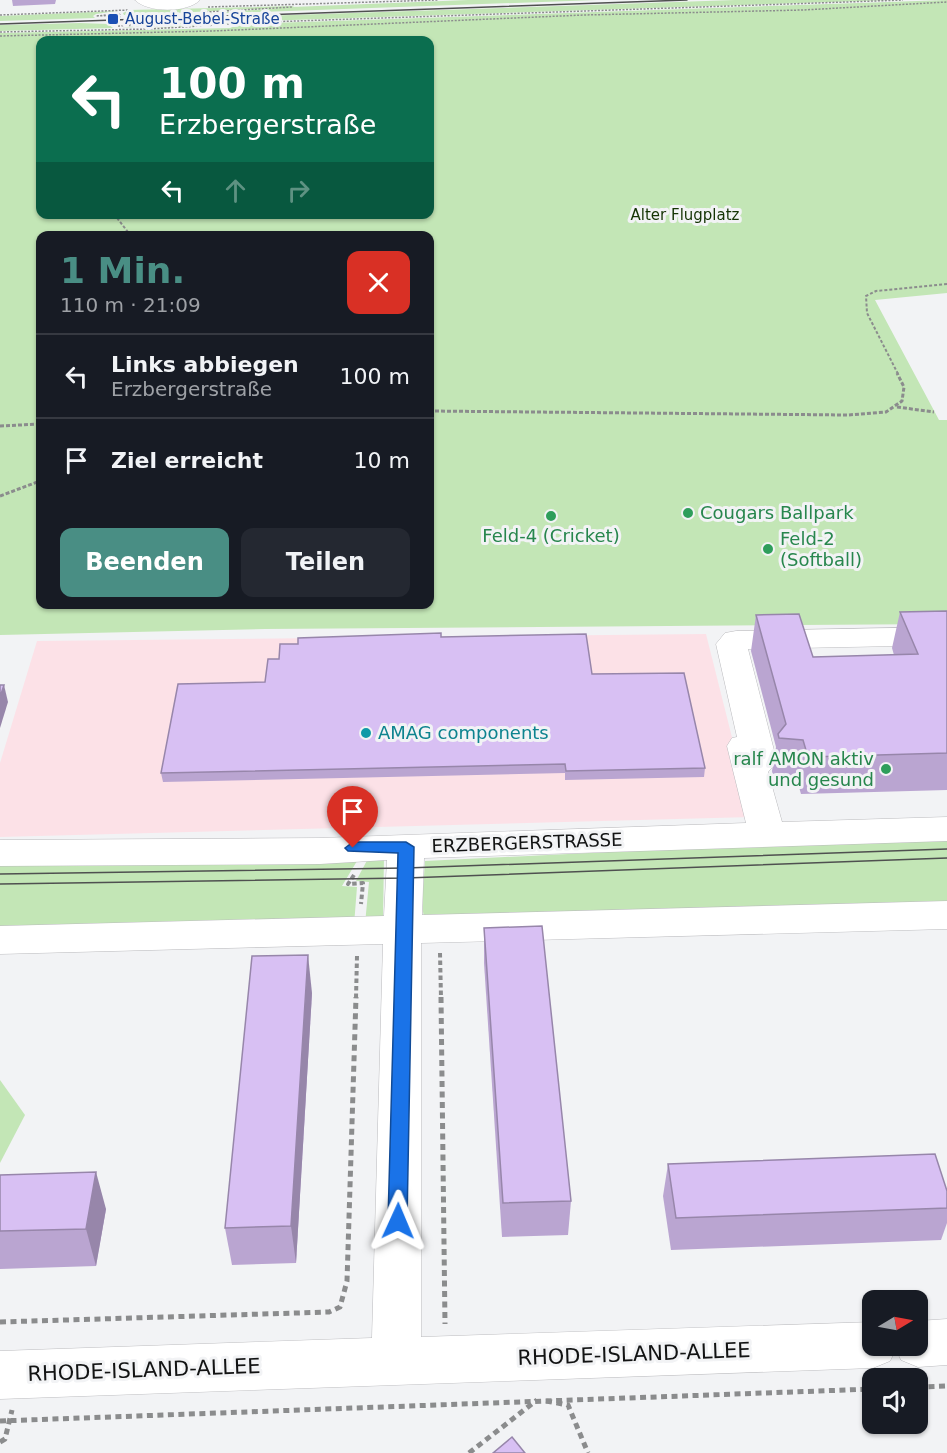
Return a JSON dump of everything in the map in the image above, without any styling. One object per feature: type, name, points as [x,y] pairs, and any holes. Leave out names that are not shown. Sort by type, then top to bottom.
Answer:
[{"type":"street","points":[[137,5],[184,3],[197,6]]},
{"type":"street","points":[[757,772],[760,762],[731,644],[736,640],[947,636]]},
{"type":"street","points":[[736,713],[757,772],[775,834]]},
{"type":"street","name":"ERZBERGERSTRASSE","points":[[0,854],[320,851],[353,848],[947,829]]},
{"type":"street","points":[[396,1361],[421,936],[406,847]]},
{"type":"street","points":[[0,940],[358,930],[421,936],[947,915]]},
{"type":"street","points":[[928,1343],[947,1342]]},
{"type":"street","name":"RHODE-ISLAND-ALLEE","points":[[0,1375],[446,1359],[537,1378],[862,1346]]},
{"type":"path","points":[[197,6],[438,0]]},
{"type":"path","points":[[0,32],[118,30],[267,22],[903,0]]},
{"type":"path","points":[[0,36],[220,31],[595,15],[803,10],[947,2]]},
{"type":"path","points":[[120,14],[96,16],[117,15],[120,14],[137,5]]},
{"type":"path","points":[[207,7],[215,5],[304,5]]},
{"type":"path","points":[[118,30],[120,14]]},
{"type":"path","points":[[0,15],[120,14]]},
{"type":"path","points":[[118,25],[144,25],[126,24],[126,21]]},
{"type":"path","points":[[44,30],[47,35]]},
{"type":"path","points":[[118,219],[127,231]]},
{"type":"path","points":[[434,411],[848,415],[886,412],[902,401],[904,387],[867,314],[866,296],[887,290],[947,284]]},
{"type":"path","points":[[897,406],[934,412]]},
{"type":"path","points":[[0,426],[36,424]]},
{"type":"path","points":[[0,496],[36,482]]},
{"type":"path","points":[[0,1322],[329,1312],[340,1307],[347,1281],[358,930],[363,884],[348,884],[363,858],[351,858],[353,848]]},
{"type":"path","points":[[421,936],[446,1359]]},
{"type":"path","points":[[469,1453],[537,1378]]},
{"type":"path","points":[[537,1378],[568,1405],[588,1453]]},
{"type":"path","points":[[0,1421],[537,1378],[862,1389]]},
{"type":"path","points":[[928,1387],[947,1386]]},
{"type":"shaded area","points":[[706,634],[752,817],[0,837],[0,763],[37,641]]},
{"type":"green space","points":[[468,0],[597,0],[203,14],[279,8],[132,15],[123,13],[129,10],[294,6],[292,7]]},
{"type":"green space","points":[[735,0],[892,0],[235,22],[219,25],[152,28],[216,22],[215,20],[162,21],[211,22],[121,28],[147,23],[128,22],[157,21],[147,20]]},
{"type":"green space","name":"Alter Flugplatz","points":[[947,0],[947,293],[875,300],[939,420],[947,420],[947,624],[265,629],[0,635],[0,33],[230,28],[240,24]]},
{"type":"green space","points":[[117,11],[96,14],[93,16],[95,18],[0,21],[0,16]]},
{"type":"green space","points":[[108,24],[113,28],[0,31],[0,25]]},
{"type":"green space","points":[[947,839],[947,911],[425,923],[422,906],[425,861],[770,844]]},
{"type":"green space","points":[[371,853],[384,857],[383,918],[365,924],[369,882],[356,881]]},
{"type":"green space","points":[[357,861],[342,886],[357,887],[354,925],[0,934],[0,865]]},
{"type":"green space","points":[[0,1080],[25,1115],[0,1163]]},
{"type":"building","points":[[947,611],[947,753],[808,757],[803,740],[779,738],[778,734],[786,724],[756,615],[799,614],[813,657],[918,654],[900,612]]},
{"type":"building","points":[[441,633],[441,637],[586,634],[592,674],[684,673],[705,768],[566,771],[565,764],[161,773],[178,684],[265,682],[268,659],[279,659],[280,644],[298,644],[298,638]]},
{"type":"building","points":[[0,685],[4,685],[0,697]]},
{"type":"building","points":[[542,926],[571,1201],[503,1203],[484,928]]},
{"type":"building","points":[[308,955],[291,1226],[225,1228],[252,956]]},
{"type":"building","points":[[935,1154],[947,1191],[947,1208],[676,1218],[668,1164]]},
{"type":"building","points":[[96,1172],[86,1229],[0,1231],[0,1175]]},
{"type":"building","points":[[512,1437],[525,1453],[493,1453]]},
{"type":"tram line","points":[[0,24],[687,0]]},
{"type":"tram line","points":[[0,874],[406,868],[947,849]]},
{"type":"tram line","points":[[0,884],[406,878],[947,858]]},
{"type":"place","name":"August-Bebel-Straße","points":[[113,19]]},
{"type":"place","name":"Cougars Ballpark","points":[[688,513]]},
{"type":"place","name":"Feld-4 (Cricket)","points":[[551,516]]},
{"type":"place","name":"Feld-2 (Softball)","points":[[768,549]]},
{"type":"place","name":"AMAG components","points":[[366,733]]},
{"type":"place","name":"ralf AMON aktiv und gesund","points":[[886,769]]},
{"type":"route","points":[[353,848],[406,847],[402,944],[398,1221]]}]
